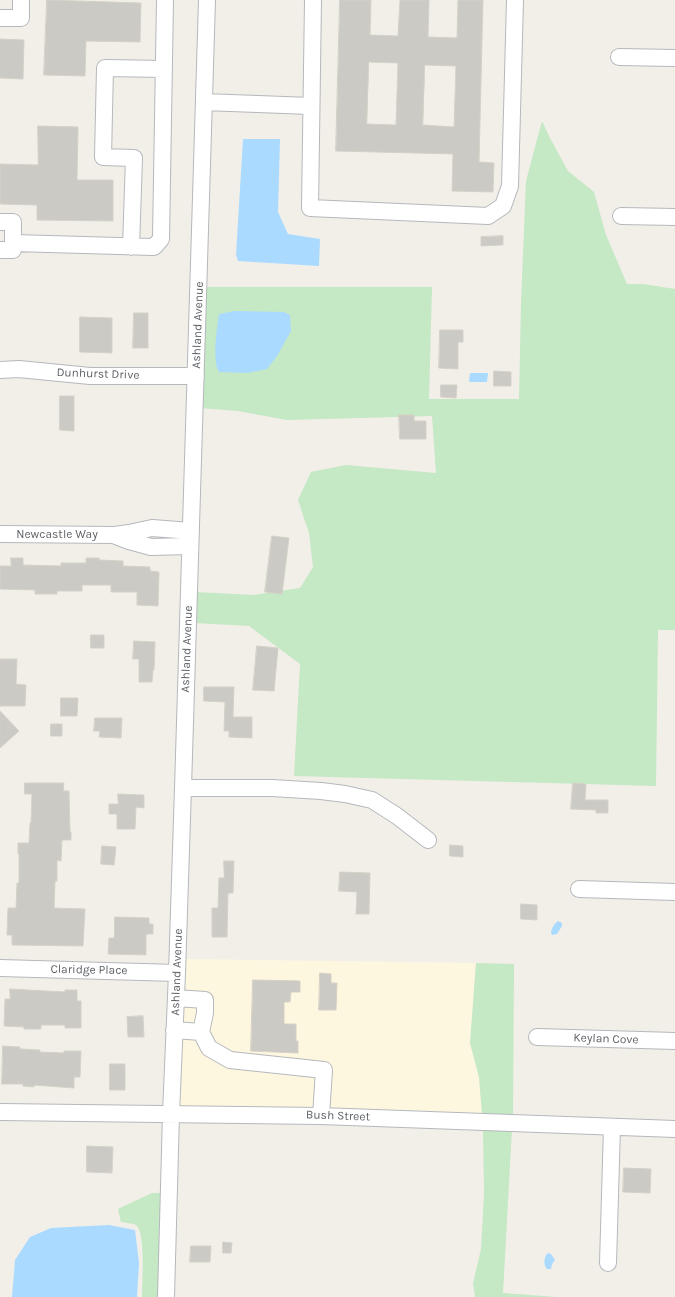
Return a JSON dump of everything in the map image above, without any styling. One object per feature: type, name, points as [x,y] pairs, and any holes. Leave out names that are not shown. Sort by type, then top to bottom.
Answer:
[{"type":"street","points":[[0,18],[21,18],[21,0]]},
{"type":"street","points":[[0,222],[13,222],[6,246],[154,247],[160,239],[165,0]]},
{"type":"street","name":"Ashland Avenue","points":[[166,1297],[207,0]]},
{"type":"street","points":[[313,0],[310,208],[488,216],[503,206],[510,186],[515,0]]},
{"type":"street","points":[[619,57],[675,58]]},
{"type":"street","points":[[131,247],[134,158],[103,156],[105,68],[164,69]]},
{"type":"street","points":[[204,102],[311,106]]},
{"type":"street","points":[[621,216],[675,217]]},
{"type":"street","name":"Dunhurst Drive","points":[[0,370],[19,369],[90,376],[196,376]]},
{"type":"street","name":"Newcastle Way","points":[[0,534],[115,535],[152,528],[191,539]]},
{"type":"street","points":[[183,788],[272,788],[345,794],[372,800],[397,816],[428,840]]},
{"type":"street","points":[[579,889],[675,892]]},
{"type":"street","name":"Claridge Place","points":[[0,968],[177,972]]},
{"type":"street","points":[[176,998],[205,1000],[201,1032],[209,1048],[230,1060],[324,1070],[321,1116]]},
{"type":"street","points":[[174,1030],[201,1032]]},
{"type":"street","name":"Keylan Cove","points":[[537,1037],[675,1041]]},
{"type":"street","name":"Bush Street","points":[[0,1112],[321,1116],[675,1129]]},
{"type":"street","points":[[608,1263],[612,1127]]},
{"type":"shaded area","points":[[183,959],[476,963],[470,1043],[479,1077],[482,1113],[176,1108]]},
{"type":"green space","points":[[542,121],[568,171],[594,192],[606,235],[627,284],[643,284],[675,289],[675,630],[658,630],[656,786],[294,776],[300,664],[249,626],[194,623],[195,592],[253,595],[300,588],[313,567],[309,533],[298,500],[311,472],[346,465],[436,473],[432,416],[287,420],[238,411],[200,408],[207,287],[432,287],[429,399],[519,399],[526,181]]},
{"type":"green space","points":[[476,963],[514,964],[513,1116],[482,1115],[479,1077],[470,1043]]},
{"type":"green space","points":[[483,1128],[512,1129],[503,1293],[557,1297],[475,1297],[473,1283],[481,1249],[484,1194]]},
{"type":"green space","points":[[152,1193],[163,1193],[160,1297],[142,1297],[142,1248],[139,1230],[136,1225],[121,1222],[118,1209]]},
{"type":"water","points":[[243,139],[280,139],[278,212],[288,234],[320,239],[319,266],[238,261],[236,255]]},
{"type":"water","points":[[235,311],[284,312],[290,315],[291,331],[277,356],[267,369],[247,373],[219,372],[215,352],[219,314]]},
{"type":"water","points":[[470,373],[488,373],[487,382],[469,382]]},
{"type":"water","points":[[558,921],[562,923],[562,926],[557,934],[552,935],[551,933],[553,927]]},
{"type":"water","points":[[109,1225],[135,1230],[139,1263],[137,1297],[12,1297],[15,1260],[30,1237],[51,1228]]},
{"type":"water","points":[[548,1253],[551,1254],[555,1260],[551,1269],[547,1269],[545,1265],[545,1258]]},
{"type":"building","points":[[47,0],[141,3],[140,42],[86,41],[85,76],[44,75]]},
{"type":"building","points":[[340,0],[371,0],[370,35],[398,36],[400,0],[429,0],[428,37],[457,38],[458,0],[483,0],[479,162],[494,163],[493,192],[452,191],[453,154],[336,151]],"holes":[[[369,62],[398,63],[396,125],[367,124]],[[425,65],[456,66],[454,127],[423,125]]]},
{"type":"building","points":[[0,39],[24,40],[23,79],[0,78]]},
{"type":"building","points":[[38,126],[78,127],[77,180],[113,180],[113,221],[37,220],[37,205],[0,204],[0,164],[38,165]]},
{"type":"building","points":[[503,236],[503,245],[481,246],[481,237]]},
{"type":"building","points":[[134,313],[148,313],[148,348],[133,348]]},
{"type":"building","points":[[80,317],[112,318],[112,353],[80,352]]},
{"type":"building","points":[[440,330],[463,330],[463,342],[458,342],[458,369],[439,368]]},
{"type":"building","points":[[494,371],[511,372],[511,386],[494,386]]},
{"type":"building","points":[[441,385],[457,385],[456,398],[441,397]]},
{"type":"building","points":[[60,396],[74,396],[74,431],[60,430]]},
{"type":"building","points":[[399,415],[414,415],[414,421],[426,421],[426,439],[400,439]]},
{"type":"building","points":[[272,536],[289,538],[282,594],[265,592]]},
{"type":"building","points":[[11,558],[23,558],[23,565],[61,566],[61,563],[86,563],[86,558],[99,558],[99,560],[123,561],[123,566],[150,567],[150,571],[159,572],[158,606],[137,605],[137,592],[111,592],[111,585],[82,585],[82,591],[57,591],[57,594],[35,594],[35,590],[0,589],[0,566],[11,566]]},
{"type":"building","points":[[91,635],[104,635],[104,648],[91,648]]},
{"type":"building","points":[[134,641],[155,642],[152,682],[139,682],[139,659],[133,659]]},
{"type":"building","points":[[257,646],[278,648],[274,691],[253,690]]},
{"type":"building","points":[[0,659],[17,659],[16,684],[26,685],[25,706],[0,706]]},
{"type":"building","points":[[204,687],[234,687],[233,717],[252,717],[252,738],[229,737],[229,731],[224,731],[225,702],[204,701]]},
{"type":"building","points":[[61,698],[78,698],[77,716],[61,716]]},
{"type":"building","points":[[0,711],[19,731],[0,748]]},
{"type":"building","points":[[95,718],[122,718],[121,738],[99,737],[100,731],[94,731]]},
{"type":"building","points":[[51,724],[62,724],[62,736],[51,736]]},
{"type":"building","points":[[25,783],[64,783],[63,791],[69,791],[71,840],[62,840],[61,861],[57,860],[57,881],[55,881],[54,908],[85,909],[83,946],[12,945],[12,935],[7,935],[8,908],[16,908],[17,883],[19,883],[18,843],[29,843],[32,794],[25,794]]},
{"type":"building","points":[[573,783],[586,784],[585,800],[608,800],[608,813],[596,813],[596,810],[571,809]]},
{"type":"building","points":[[118,794],[144,795],[144,808],[136,807],[135,829],[117,829],[117,814],[109,814],[109,804],[118,804]]},
{"type":"building","points":[[450,845],[463,846],[463,857],[450,856]]},
{"type":"building","points":[[102,846],[116,847],[114,865],[101,864]]},
{"type":"building","points":[[224,861],[234,861],[233,893],[228,893],[227,937],[212,937],[212,908],[218,908],[219,878],[224,878]]},
{"type":"building","points":[[340,872],[370,873],[369,914],[356,914],[357,892],[339,891]]},
{"type":"building","points":[[521,904],[537,905],[537,920],[521,919]]},
{"type":"building","points":[[115,917],[149,918],[149,924],[153,924],[153,934],[146,934],[146,955],[108,954],[109,938],[114,938]]},
{"type":"building","points":[[320,973],[331,974],[331,983],[337,983],[336,1010],[319,1010]]},
{"type":"building","points":[[253,980],[300,981],[300,992],[291,992],[290,1002],[284,1002],[284,1024],[296,1024],[298,1053],[251,1051]]},
{"type":"building","points":[[10,989],[65,992],[65,990],[77,990],[77,1001],[81,1001],[81,1028],[65,1028],[65,1025],[41,1025],[41,1029],[24,1029],[24,1027],[4,1026],[5,999],[10,999]]},
{"type":"building","points":[[143,1016],[144,1037],[128,1037],[127,1017]]},
{"type":"building","points":[[3,1046],[40,1050],[40,1052],[64,1053],[64,1051],[81,1051],[80,1077],[74,1077],[74,1088],[34,1085],[34,1087],[23,1086],[23,1084],[2,1084]]},
{"type":"building","points":[[110,1064],[125,1064],[125,1090],[110,1090]]},
{"type":"building","points":[[87,1146],[113,1147],[112,1173],[87,1172]]},
{"type":"building","points":[[624,1168],[651,1169],[650,1193],[623,1192]]},
{"type":"building","points":[[223,1242],[232,1243],[231,1253],[223,1253]]},
{"type":"building","points":[[191,1246],[211,1246],[210,1262],[190,1262]]}]
